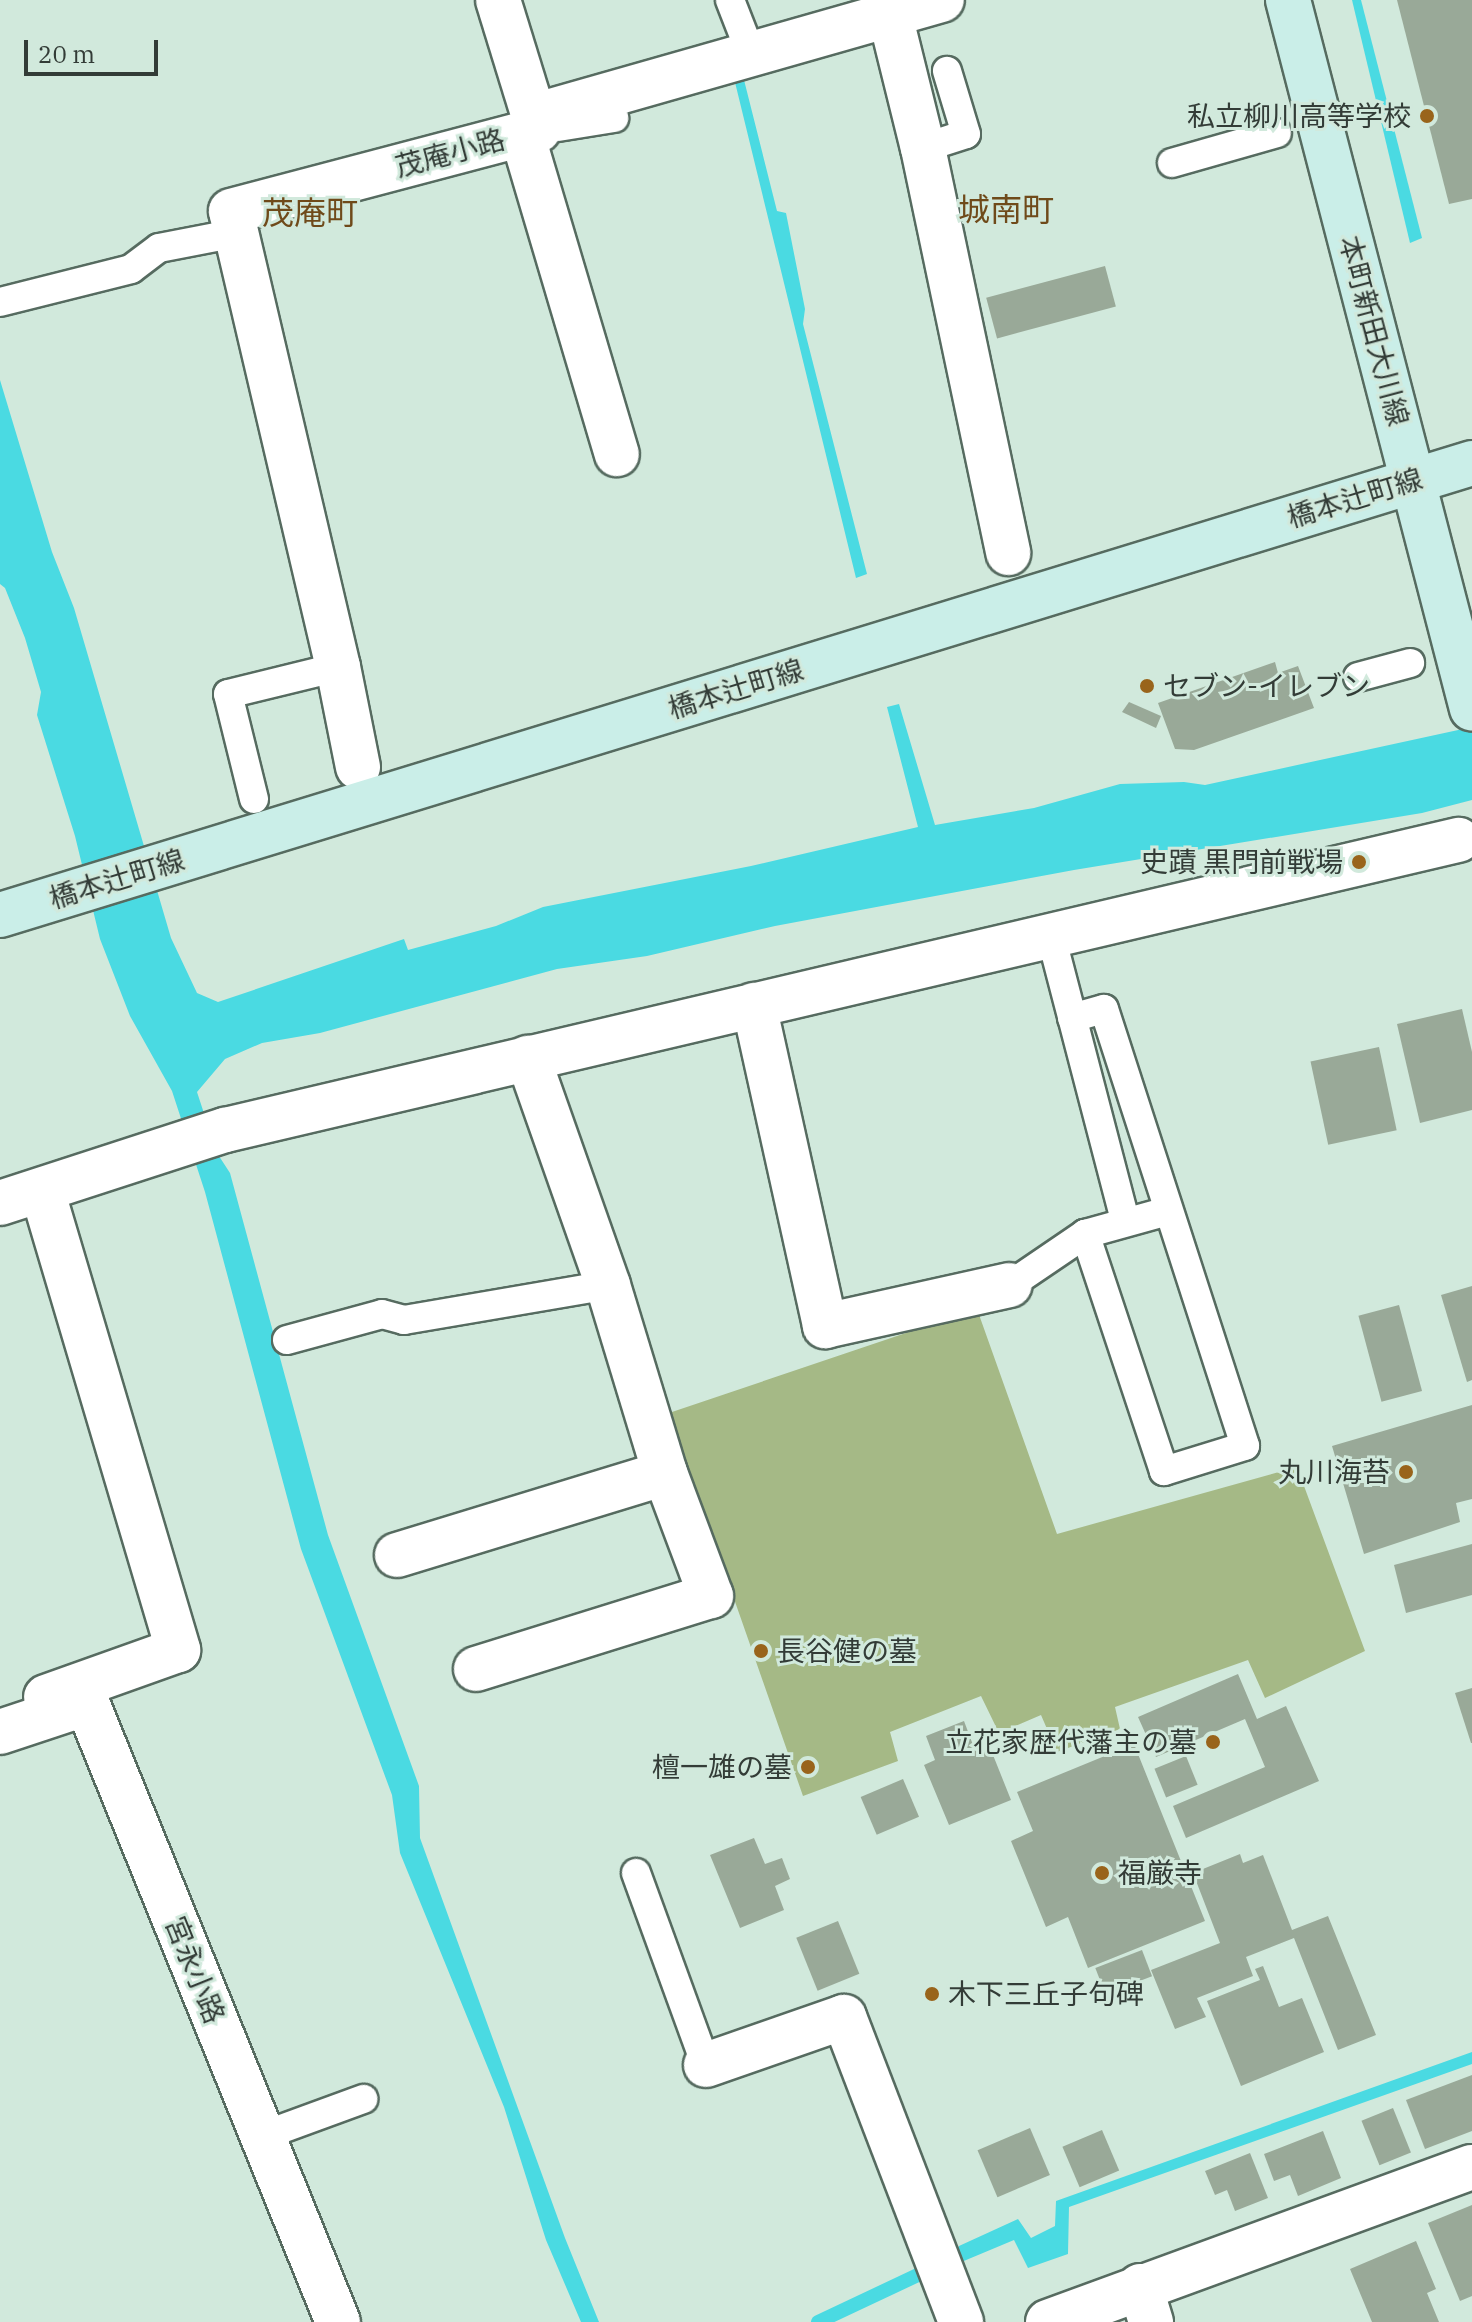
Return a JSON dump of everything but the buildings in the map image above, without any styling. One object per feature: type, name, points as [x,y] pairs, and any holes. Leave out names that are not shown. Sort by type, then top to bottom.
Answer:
[{"type":"main road","name":"本町新田大川線","points":[[1288,0],[1469,686]]},
{"type":"main road","name":"橋本辻町線","points":[[6,913],[1472,463]]},
{"type":"street","name":"茂庵小路","points":[[234,222],[531,127],[498,0]]},
{"type":"street","points":[[617,454],[531,127],[751,54],[942,0]]},
{"type":"street","points":[[890,15],[923,148],[1008,553]]},
{"type":"street","points":[[234,222],[338,667],[358,767]]},
{"type":"street","points":[[0,1203],[225,1130],[1458,840]]},
{"type":"street","points":[[754,1005],[825,1326],[1010,1285]]},
{"type":"street","points":[[476,1669],[711,1596],[665,1473],[608,1285],[528,1058]]},
{"type":"street","points":[[42,1190],[178,1650],[43,1698],[48,1716]]},
{"type":"street","points":[[397,1555],[665,1473]]},
{"type":"street","name":"宮永小路","points":[[0,1732],[87,1703],[338,2322]]},
{"type":"street","points":[[706,2065],[844,2017],[961,2322]]},
{"type":"street","points":[[1048,2322],[1146,2304],[1231,2257],[1472,2167]]},
{"type":"lane","points":[[730,0],[751,54]]},
{"type":"lane","points":[[923,148],[966,134],[947,71]]},
{"type":"lane","points":[[531,127],[614,118]]},
{"type":"lane","points":[[1172,163],[1277,133]]},
{"type":"lane","points":[[0,302],[131,269],[159,248],[234,222]]},
{"type":"lane","points":[[1358,677],[1410,663]]},
{"type":"lane","points":[[254,799],[228,694],[338,667]]},
{"type":"lane","points":[[1051,936],[1125,1221]]},
{"type":"lane","points":[[1072,1018],[1104,1009],[1245,1446],[1164,1471],[1085,1234]]},
{"type":"lane","points":[[1113,1176],[1154,1167]]},
{"type":"lane","points":[[1010,1285],[1085,1234],[1168,1211]]},
{"type":"lane","points":[[287,1340],[382,1314],[404,1320],[608,1285]]},
{"type":"lane","points":[[636,1873],[706,2065]]},
{"type":"lane","points":[[262,2136],[363,2099]]},
{"type":"green space","points":[[977,1309],[1057,1534],[1297,1467],[1365,1651],[1265,1698],[1248,1660],[1115,1707],[1120,1729],[1057,1752],[1041,1715],[999,1733],[981,1696],[890,1732],[898,1761],[803,1796],[669,1413]]},
{"type":"water","points":[[1352,0],[1361,0],[1422,238],[1410,243]]},
{"type":"water","points":[[741,68],[777,211],[786,213],[805,309],[803,324],[867,574],[856,578],[732,70]]},
{"type":"water","points":[[0,380],[52,552],[74,608],[171,938],[197,993],[218,1002],[404,939],[408,950],[496,926],[543,907],[751,866],[918,827],[887,707],[899,704],[935,825],[1034,808],[1120,784],[1184,782],[1205,785],[1472,727],[1472,800],[1422,813],[1074,870],[775,926],[647,956],[557,969],[320,1033],[262,1043],[225,1059],[197,1092],[217,1153],[230,1173],[328,1535],[419,1786],[420,1838],[565,2238],[599,2322],[581,2322],[546,2240],[504,2107],[400,1853],[392,1795],[301,1549],[205,1192],[172,1091],[130,1016],[100,939],[75,836],[37,715],[41,692],[25,638],[5,588],[0,584]]},
{"type":"water","points":[[1472,2052],[1472,2064],[1069,2207],[1068,2254],[1028,2268],[1014,2240],[959,2263],[955,2253],[959,2246],[1018,2219],[1031,2238],[1055,2226],[1056,2201]]},
{"type":"waterway","points":[[818,2322],[933,2268]]},
{"type":"place","name":"私立柳川高等学校","points":[[1427,116]]},
{"type":"place","name":"セブン-イレブン","points":[[1147,686]]},
{"type":"place","name":"史蹟 黒門前戦場","points":[[1359,862]]},
{"type":"place","name":"丸川海苔","points":[[1406,1472]]},
{"type":"place","name":"長谷健の墓","points":[[761,1651]]},
{"type":"place","name":"立花家歴代藩主の墓","points":[[1213,1742]]},
{"type":"place","name":"檀一雄の墓","points":[[808,1767]]},
{"type":"place","name":"福厳寺","points":[[1102,1873]]},
{"type":"place","name":"木下三丘子句碑","points":[[932,1994]]},
{"type":"district","name":"城南町","points":[[1006,209]]},
{"type":"district","name":"茂庵町","points":[[310,212]]}]
